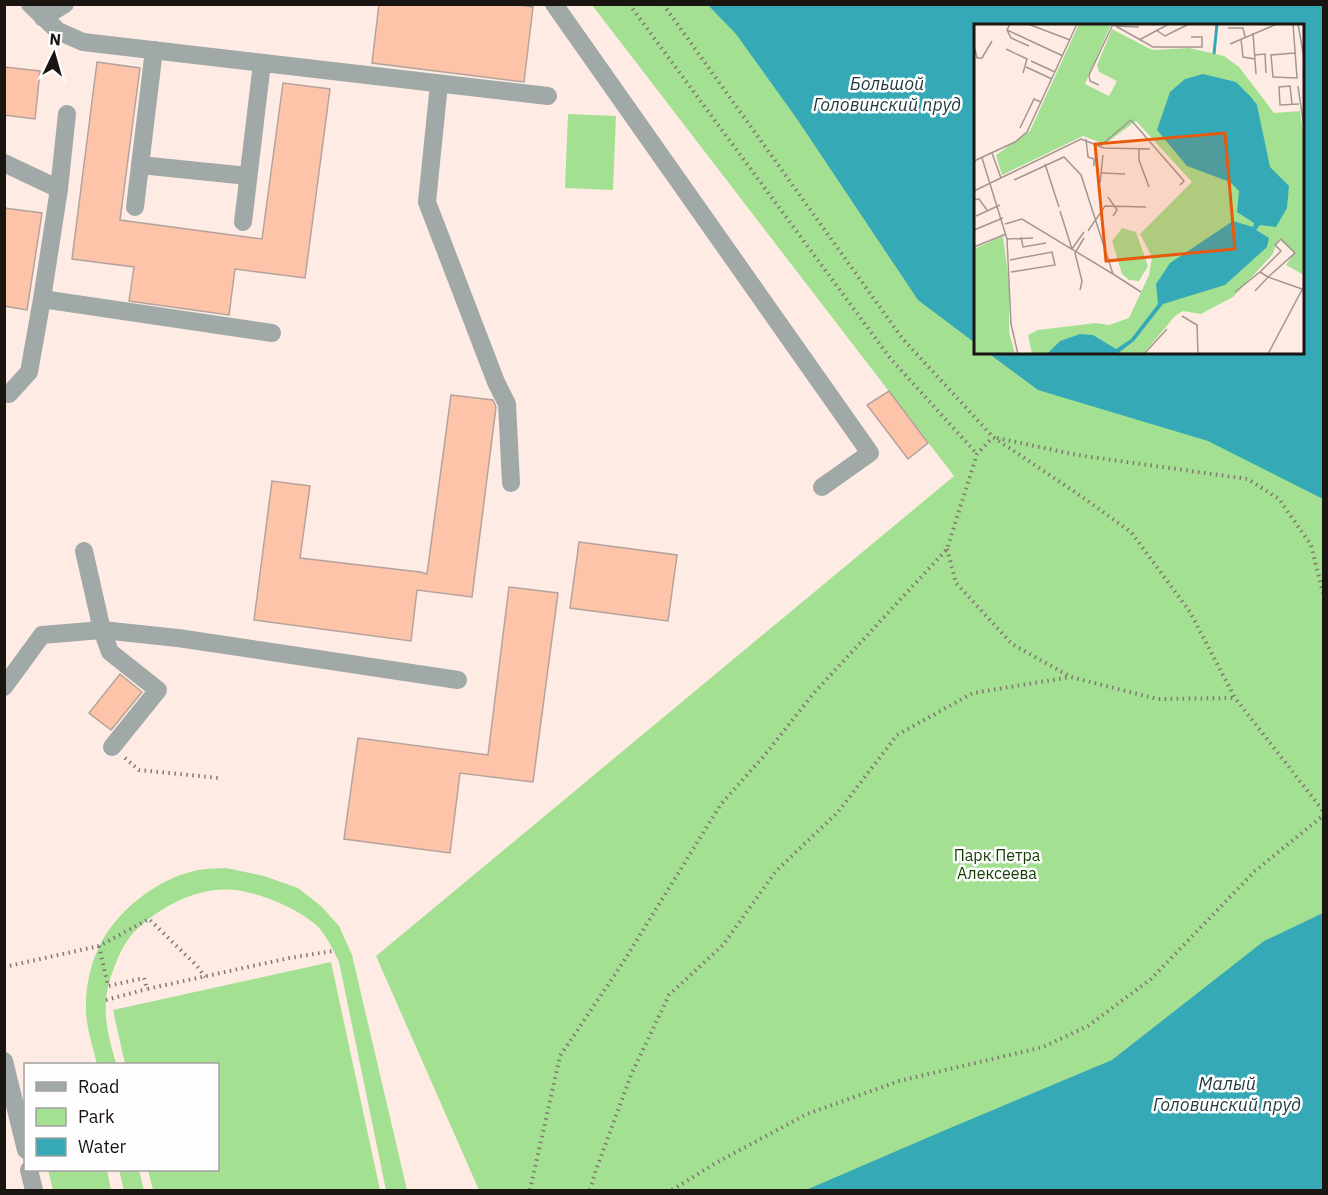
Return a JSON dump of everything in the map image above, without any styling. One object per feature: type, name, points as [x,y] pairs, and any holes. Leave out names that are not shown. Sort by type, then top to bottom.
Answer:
[{"type":"lane","points":[[36,11],[65,4]]},
{"type":"lane","points":[[554,4],[870,453],[822,487]]},
{"type":"lane","points":[[36,11],[58,31],[83,42],[548,96]]},
{"type":"lane","points":[[135,207],[154,50]]},
{"type":"lane","points":[[243,222],[262,63]]},
{"type":"lane","points":[[439,84],[427,202],[496,382],[507,404],[511,483]]},
{"type":"lane","points":[[9,394],[29,372],[59,189],[67,114]]},
{"type":"lane","points":[[4,163],[59,189]]},
{"type":"lane","points":[[141,165],[248,177]]},
{"type":"lane","points":[[42,299],[272,333]]},
{"type":"lane","points":[[84,552],[102,630],[110,652],[158,690],[112,747]]},
{"type":"lane","points":[[4,687],[42,635],[102,630],[177,638],[458,680]]},
{"type":"lane","points":[[4,1061],[24,1142]]},
{"type":"lane","points":[[29,1171],[34,1191]]},
{"type":"path","points":[[629,4],[890,358],[976,454]]},
{"type":"path","points":[[663,4],[902,338],[993,437],[1131,532],[1190,612],[1235,698],[1323,813],[1255,871],[1151,979],[1088,1026],[1043,1047],[899,1081],[807,1114],[714,1164],[672,1191]]},
{"type":"path","points":[[530,1191],[560,1056],[622,964],[721,804],[764,756],[813,694],[947,549],[976,454],[993,437]]},
{"type":"path","points":[[993,437],[1077,455],[1248,479],[1280,499],[1311,545],[1323,597]]},
{"type":"path","points":[[947,549],[956,583],[1012,644],[1071,677],[1157,699],[1235,698]]},
{"type":"path","points":[[590,1191],[632,1075],[669,995],[723,945],[776,871],[838,812],[897,735],[973,693],[1071,677]]},
{"type":"path","points":[[112,747],[139,770],[219,778]]},
{"type":"path","points":[[4,967],[99,946],[149,919],[205,977]]},
{"type":"path","points":[[99,946],[108,986],[144,978],[147,989]]},
{"type":"path","points":[[106,1000],[289,958],[333,951]]},
{"type":"green space","name":"Парк Петра Алексеева","points":[[592,5],[1323,5],[1323,1190],[479,1190],[376,956],[954,476]]},
{"type":"green space","points":[[568,114],[616,116],[613,190],[565,188]]},
{"type":"green space","points":[[226,868],[264,876],[298,888],[321,906],[339,926],[352,955],[407,1190],[386,1190],[339,962],[318,927],[307,918],[277,902],[256,894],[235,890],[208,891],[181,900],[146,921],[130,936],[120,953],[107,993],[107,1025],[116,1063],[97,1063],[87,1023],[86,994],[93,962],[106,934],[127,910],[152,890],[180,875],[206,869]]},
{"type":"green space","points":[[331,962],[380,1190],[153,1190],[148,1171],[219,1171],[219,1063],[125,1063],[113,1010]]},
{"type":"green space","points":[[48,1171],[107,1171],[111,1190],[53,1190]]},
{"type":"green space","points":[[119,1171],[139,1171],[144,1190],[124,1190]]},
{"type":"water","name":"Большой Головинский пруд","points":[[708,5],[1323,5],[1323,499],[1208,441],[1038,390],[989,354],[1304,354],[1304,24],[974,24],[974,342],[918,300],[797,119],[736,34]]},
{"type":"water","name":"Малый Головинский пруд","points":[[1323,913],[1323,1190],[806,1190],[1112,1060],[1264,941]]},
{"type":"building","points":[[379,4],[513,4],[533,7],[524,82],[372,63]]},
{"type":"building","points":[[97,62],[140,68],[120,220],[262,239],[283,83],[330,89],[305,278],[235,269],[229,315],[129,301],[134,267],[72,259]]},
{"type":"building","points":[[4,67],[40,71],[35,119],[4,115]]},
{"type":"building","points":[[4,208],[42,213],[27,310],[4,306]]},
{"type":"building","points":[[889,391],[928,443],[908,459],[867,405]]},
{"type":"building","points":[[451,395],[493,400],[496,407],[472,597],[417,590],[411,641],[254,620],[272,481],[310,486],[300,558],[427,574]]},
{"type":"building","points":[[579,542],[677,555],[668,621],[570,608]]},
{"type":"building","points":[[509,587],[558,593],[533,782],[460,773],[450,853],[344,839],[358,738],[488,755]]},
{"type":"building","points":[[120,674],[142,692],[111,730],[89,713]]}]
